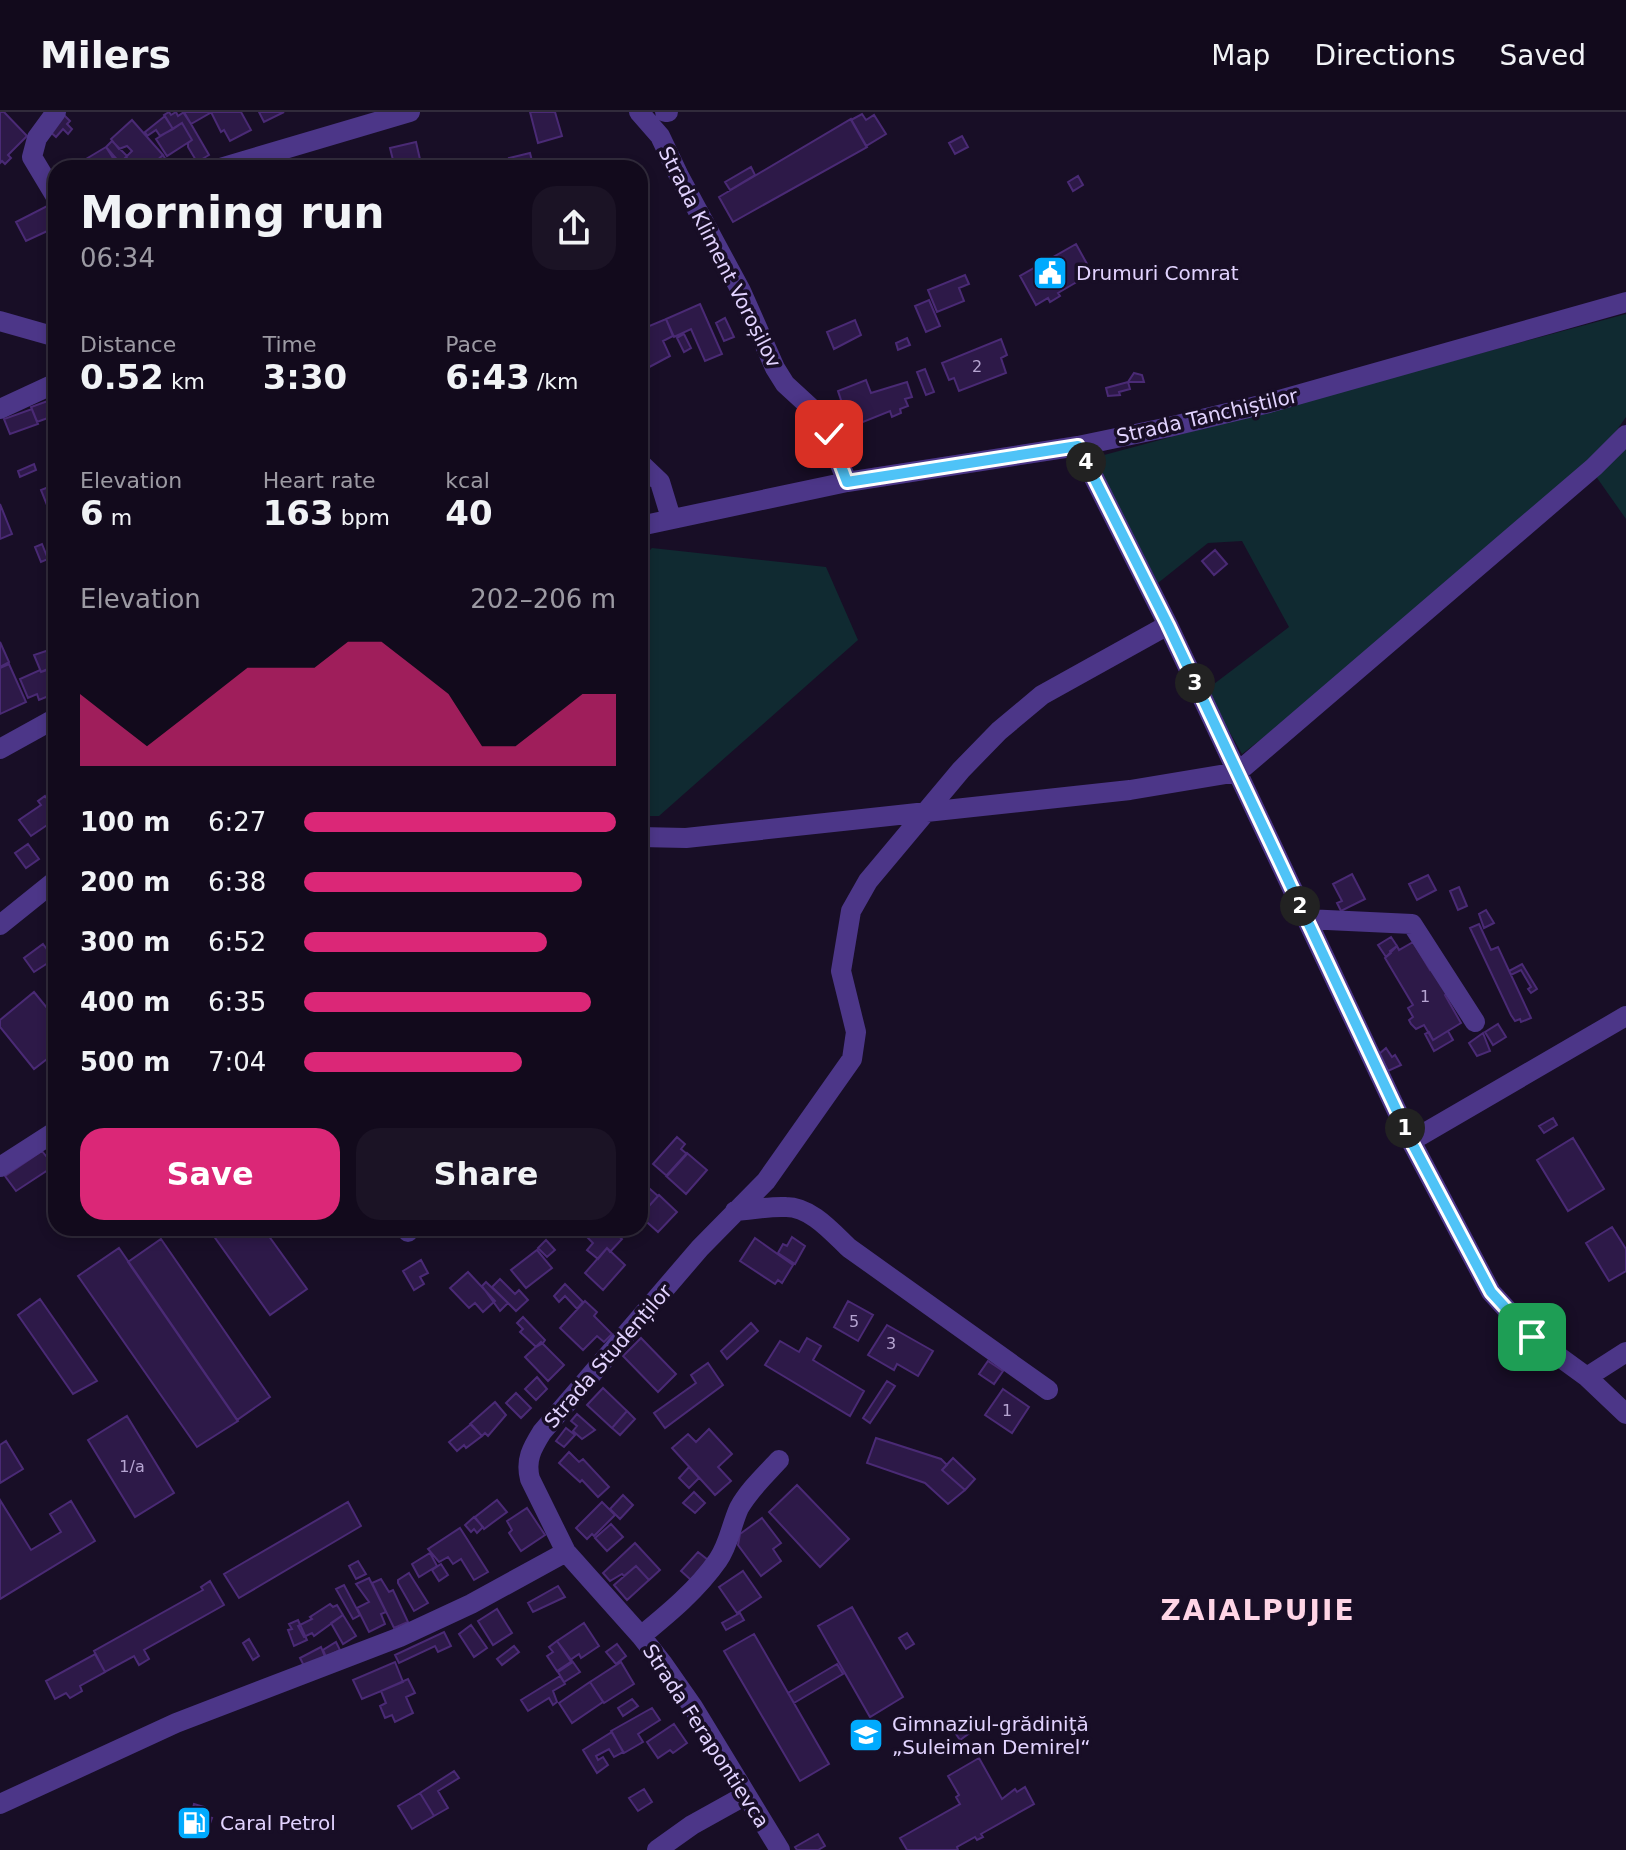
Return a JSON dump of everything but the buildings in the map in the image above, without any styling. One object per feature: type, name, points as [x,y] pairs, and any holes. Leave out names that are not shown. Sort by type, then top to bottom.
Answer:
[{"type":"street","points":[[48,184],[32,157],[37,138],[56,112]]},
{"type":"street","points":[[247,160],[410,112]]},
{"type":"street","name":"Strada Kliment Voroșilov","points":[[639,112],[660,136],[741,291],[775,368],[785,384],[822,418],[847,482]]},
{"type":"street","points":[[660,136],[666,112]]},
{"type":"street","name":"Strada Tanchiștilor","points":[[648,524],[847,482],[1078,446],[1269,403],[1626,302]]},
{"type":"street","points":[[0,321],[48,335]]},
{"type":"street","points":[[0,409],[48,387]]},
{"type":"street","points":[[648,837],[686,838],[1130,790],[1238,772],[1594,467],[1626,435]]},
{"type":"street","points":[[1078,446],[1168,625],[1411,1141],[1491,1292],[1532,1337],[1587,1377],[1626,1414]]},
{"type":"street","points":[[648,471],[660,482],[671,518]]},
{"type":"street","name":"Strada Studenților","points":[[566,1552],[530,1479],[527,1468],[533,1446],[600,1363],[735,1211],[766,1181],[852,1059],[856,1032],[841,971],[851,911],[868,881],[961,770],[999,731],[1042,695],[1168,625]]},
{"type":"street","points":[[0,749],[48,722]]},
{"type":"street","points":[[0,925],[48,886]]},
{"type":"street","points":[[1306,919],[1412,924],[1475,1022]]},
{"type":"street","points":[[1411,1141],[1626,1016]]},
{"type":"street","points":[[0,1167],[48,1136]]},
{"type":"street","points":[[735,1211],[788,1206],[801,1209],[849,1248],[1048,1390]]},
{"type":"street","points":[[1587,1377],[1626,1352]]},
{"type":"street","points":[[641,1636],[678,1605],[717,1562],[728,1543],[739,1509],[755,1485],[779,1460]]},
{"type":"street","points":[[0,1804],[176,1723],[400,1637],[471,1604],[566,1552]]},
{"type":"street","name":"Strada Ferapontievca","points":[[566,1552],[641,1636],[693,1707],[780,1850]]},
{"type":"street","points":[[657,1850],[692,1825],[746,1795]]},
{"type":"shaded area","points":[[1626,314],[1626,417],[1605,447],[1299,710],[1242,754],[1206,690],[1289,627],[1242,541],[1208,543],[1158,583],[1093,458]]},
{"type":"shaded area","points":[[1626,440],[1626,519],[1595,475]]},
{"type":"shaded area","points":[[652,548],[826,567],[858,640],[659,816],[648,816],[648,552]]},
{"type":"place","name":"Drumuri Comrat","points":[[1050,273]]},
{"type":"place","name":"Gimnaziul-grădiniţă „Suleiman Demirel“","points":[[866,1735]]},
{"type":"place","name":"Caral Petrol","points":[[194,1823]]},
{"type":"district","name":"ZAIALPUJIE","points":[[1258,1610]]},
{"type":"route","points":[[829,434],[847,482],[1078,446],[1168,625],[1411,1141],[1491,1292],[1532,1337]]}]
